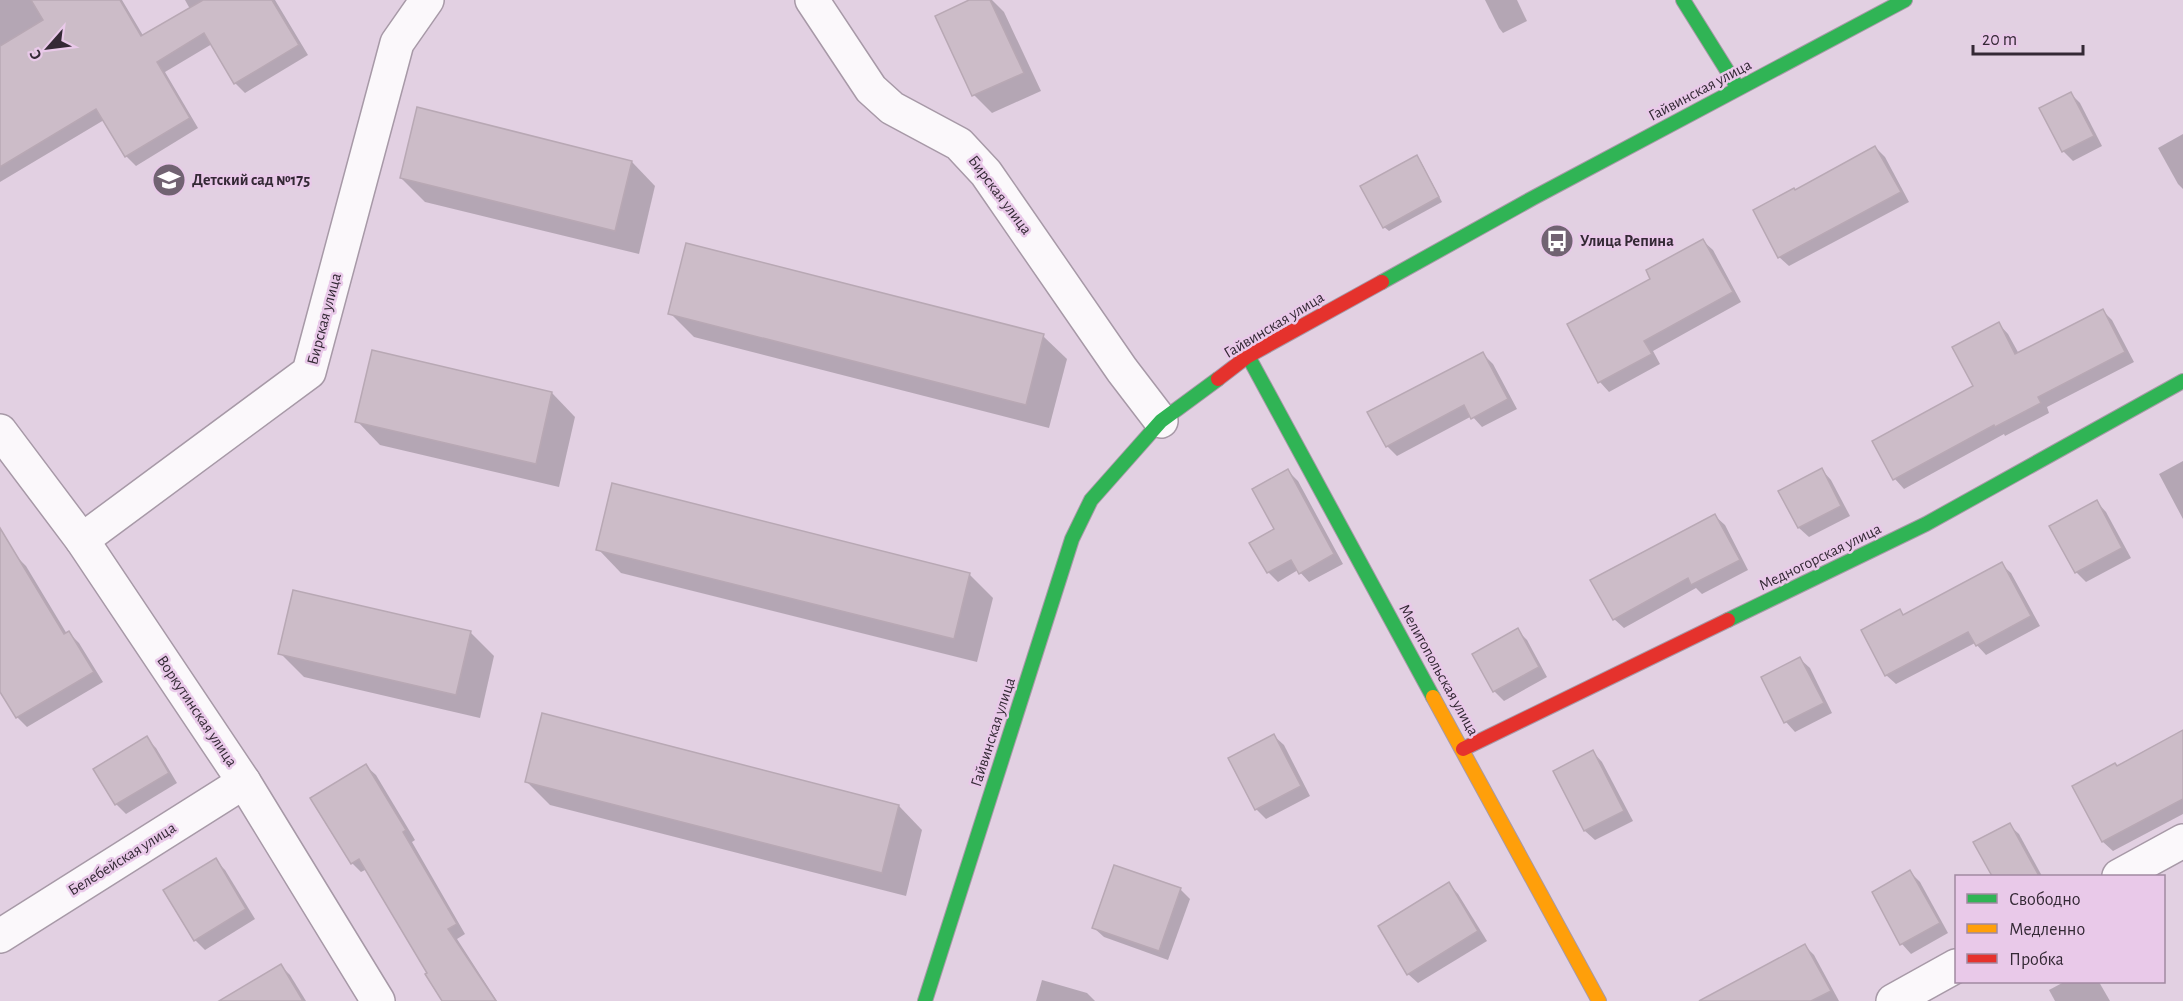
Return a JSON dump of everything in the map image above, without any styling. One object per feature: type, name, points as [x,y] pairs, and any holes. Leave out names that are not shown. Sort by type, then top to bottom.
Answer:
[{"type":"main road","points":[[1683,0],[1738,88]]},
{"type":"main road","name":"Гайвинская улица","points":[[925,1001],[1072,539],[1091,500],[1161,421],[1248,356],[1523,204],[1905,0]]},
{"type":"main road","name":"Мелитопольская улица","points":[[1248,356],[1599,1001]]},
{"type":"main road","name":"Медногорская улица","points":[[1463,749],[1926,524],[2183,381]]},
{"type":"street","name":"Бирская улица","points":[[82,540],[309,372],[397,43],[427,0]]},
{"type":"street","name":"Бирская улица","points":[[812,0],[871,89],[892,108],[959,144],[986,173],[1122,370],[1161,421]]},
{"type":"street","name":"Воркутинская улица","points":[[0,431],[82,540],[244,782],[378,1001]]},
{"type":"street","name":"Белебейская улица","points":[[0,936],[244,782]]},
{"type":"street","points":[[2121,875],[2183,841]]},
{"type":"street","points":[[1893,1001],[1955,967]]},
{"type":"building","points":[[31,0],[120,0],[141,36],[203,0],[272,0],[299,45],[234,84],[204,33],[157,62],[190,118],[125,157],[96,109],[0,167],[0,46],[43,20]]},
{"type":"building","points":[[969,0],[990,0],[1024,73],[972,96],[935,16]]},
{"type":"building","points":[[2071,92],[2094,136],[2062,152],[2039,108]]},
{"type":"building","points":[[417,107],[632,161],[615,231],[400,178]]},
{"type":"building","points":[[1875,146],[1901,192],[1778,258],[1753,210],[1794,188],[1795,190]]},
{"type":"building","points":[[1417,155],[1439,197],[1383,228],[1360,186]]},
{"type":"building","points":[[1703,239],[1733,292],[1644,341],[1652,354],[1598,383],[1567,324],[1650,279],[1646,270]]},
{"type":"building","points":[[686,243],[1044,334],[1026,405],[668,314]]},
{"type":"building","points":[[2103,309],[2125,352],[2038,397],[2041,403],[1995,427],[1994,425],[1893,480],[1872,441],[1973,386],[1952,347],[1999,322],[2015,354]]},
{"type":"building","points":[[372,350],[552,392],[536,464],[355,422]]},
{"type":"building","points":[[1483,352],[1508,399],[1471,419],[1464,405],[1386,447],[1367,412]]},
{"type":"building","points":[[1822,468],[1841,506],[1798,528],[1778,491]]},
{"type":"building","points":[[1288,469],[1334,554],[1299,574],[1291,560],[1267,573],[1249,543],[1274,529],[1252,489]]},
{"type":"building","points":[[612,483],[970,573],[954,639],[596,550]]},
{"type":"building","points":[[2097,500],[2122,548],[2075,573],[2049,526]]},
{"type":"building","points":[[1715,514],[1740,560],[1691,585],[1688,578],[1613,620],[1590,580]]},
{"type":"building","points":[[0,528],[64,634],[69,631],[94,672],[16,718],[0,692]]},
{"type":"building","points":[[2002,562],[2031,616],[1976,646],[1968,632],[1885,676],[1861,630],[1900,609],[1903,615]]},
{"type":"building","points":[[293,590],[471,631],[456,695],[278,654]]},
{"type":"building","points":[[1518,628],[1539,667],[1493,692],[1472,654]]},
{"type":"building","points":[[1800,657],[1824,703],[1784,723],[1761,677]]},
{"type":"building","points":[[542,713],[899,805],[882,873],[525,782]]},
{"type":"building","points":[[2183,730],[2183,799],[2102,842],[2072,786],[2115,763],[2117,766]]},
{"type":"building","points":[[1274,734],[1301,786],[1255,810],[1228,758]]},
{"type":"building","points":[[147,736],[169,773],[115,805],[93,769]]},
{"type":"building","points":[[1593,750],[1624,811],[1584,831],[1553,771]]},
{"type":"building","points":[[366,764],[406,830],[403,832],[457,924],[448,929],[496,1001],[442,1001],[359,859],[351,864],[310,798]]},
{"type":"building","points":[[2010,823],[2038,875],[1991,875],[1973,842]]},
{"type":"building","points":[[216,858],[246,909],[194,941],[163,890]]},
{"type":"building","points":[[1114,865],[1181,888],[1159,951],[1092,928]]},
{"type":"building","points":[[1910,870],[1940,923],[1900,945],[1872,892]]},
{"type":"building","points":[[1449,882],[1478,931],[1407,975],[1378,926]]},
{"type":"building","points":[[1805,944],[1831,991],[1811,1001],[1699,1001]]},
{"type":"building","points":[[281,964],[303,1001],[219,1001]]},
{"type":"traffic: fast","points":[[1683,0],[1738,88]]},
{"type":"traffic: fast","points":[[1382,282],[1533,198],[1905,0]]},
{"type":"traffic: fast","points":[[1248,356],[1433,697]]},
{"type":"traffic: fast","points":[[925,1001],[1072,539],[1091,500],[1161,421],[1218,379]]},
{"type":"traffic: fast","points":[[1728,620],[1926,524],[2183,381]]},
{"type":"traffic: slow","points":[[1433,697],[1599,1001]]},
{"type":"traffic: jam","points":[[1218,379],[1248,356],[1382,282]]},
{"type":"traffic: jam","points":[[1463,749],[1728,620]]},
{"type":"place","name":"Детский сад №175","points":[[169,180]]},
{"type":"place","name":"Улица Репина","points":[[1557,241]]}]
